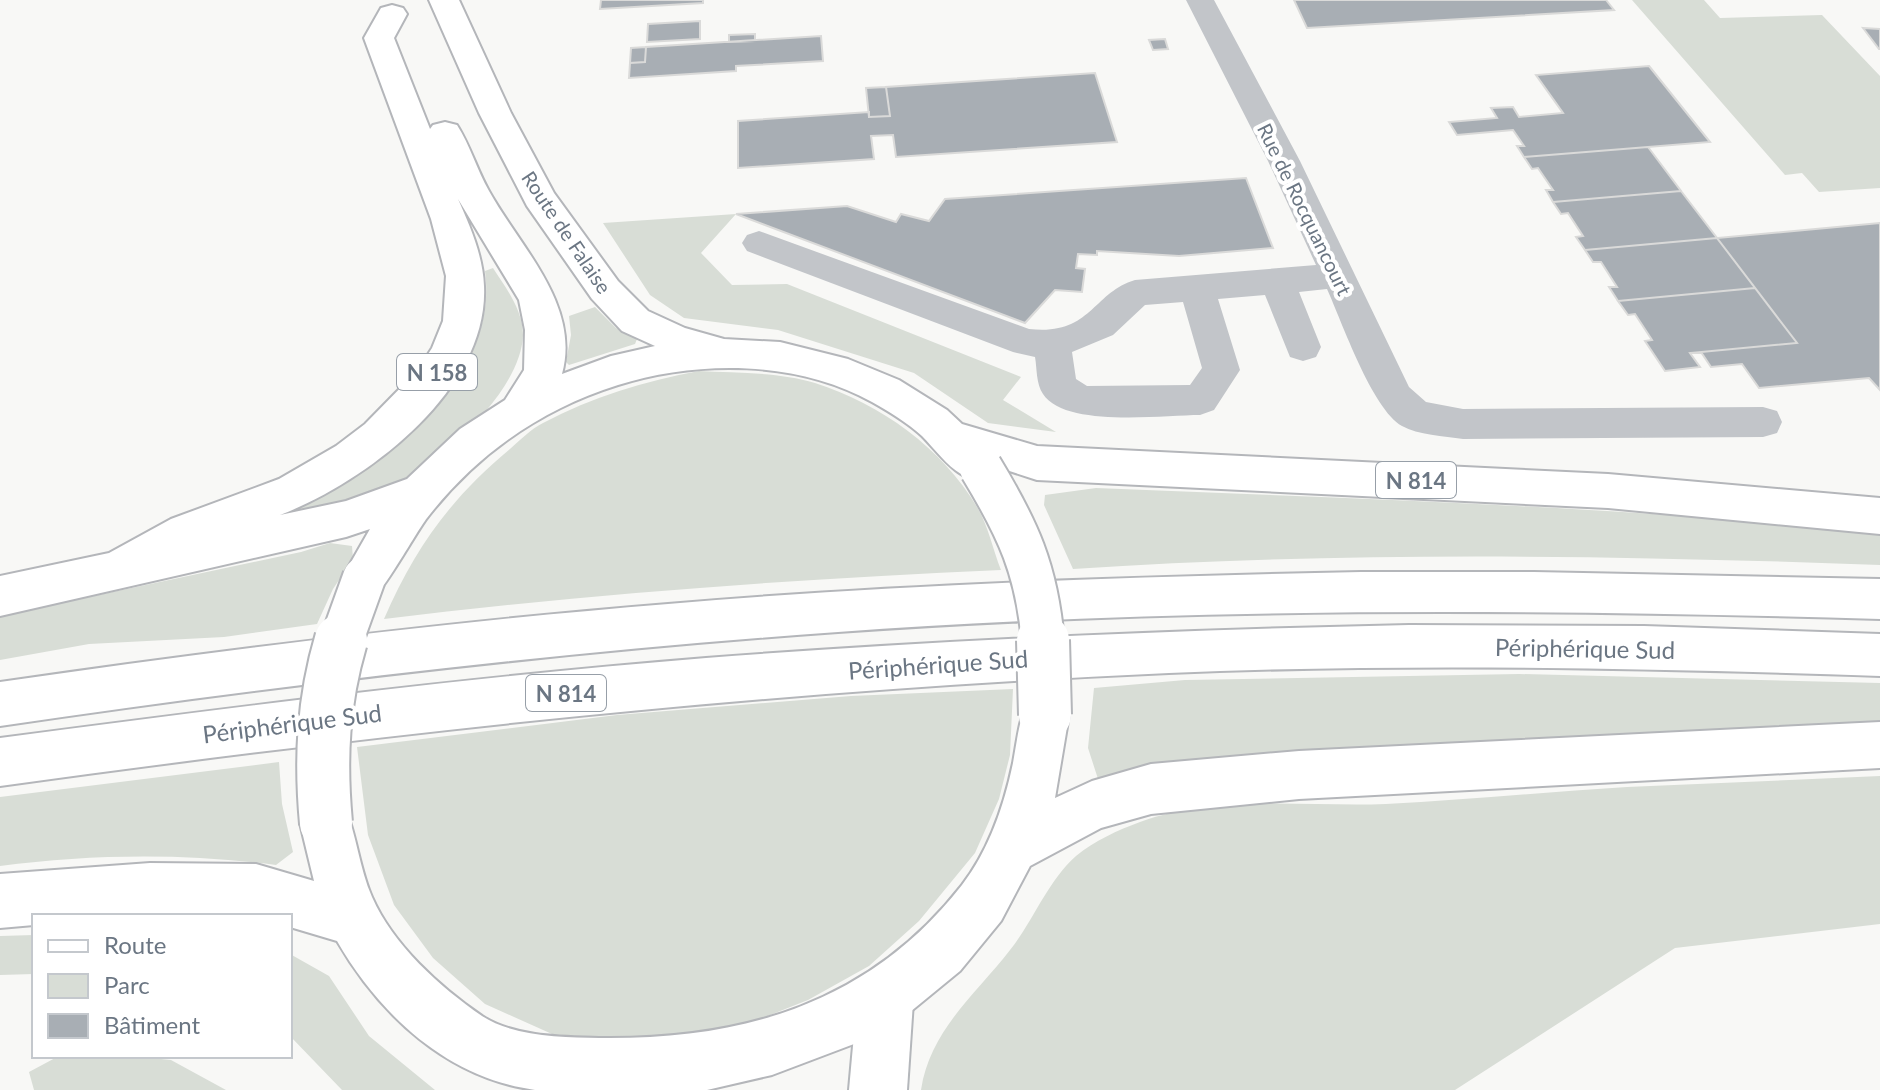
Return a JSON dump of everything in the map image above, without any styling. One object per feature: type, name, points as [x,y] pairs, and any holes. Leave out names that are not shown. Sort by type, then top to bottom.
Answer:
[{"type":"main road","name":"Route de Falaise","points":[[444,0],[495,113],[539,198],[605,290],[635,321],[676,340],[732,353]]},
{"type":"main road","name":"N 158","points":[[389,7],[471,191],[538,299],[544,330],[544,371],[520,410]]},
{"type":"main road","name":"N 158","points":[[117,570],[187,531],[296,490],[335,468],[370,444],[406,412],[447,356],[461,321],[466,288],[453,230],[379,38],[389,7]]},
{"type":"main road","points":[[732,353],[782,356],[831,367],[865,380],[918,408],[968,453],[1013,520],[1035,579],[1046,644],[1045,715],[1041,758],[1034,788],[1013,847],[981,903],[938,956],[885,1002],[804,1049],[719,1077],[642,1087],[545,1072],[464,1038],[399,985],[354,919],[326,823],[321,758],[326,695],[341,634],[364,578],[388,533],[419,493],[466,447],[520,410],[589,378],[646,362],[732,353]]},
{"type":"main road","name":"N 814","points":[[968,453],[1037,463],[1560,488],[1880,516]]},
{"type":"main road","points":[[0,596],[346,519],[419,493]]},
{"type":"main road","points":[[0,704],[201,675],[499,639],[901,609],[1118,597],[1384,590],[1656,590],[1880,599]]},
{"type":"main road","name":"Périphérique Sud","points":[[0,762],[423,707],[713,679],[1134,651],[1511,647],[1781,650],[1880,655]]},
{"type":"main road","points":[[1013,847],[1092,806],[1151,789],[1299,775],[1880,745]]},
{"type":"main road","points":[[0,901],[150,890],[256,891],[354,919]]},
{"type":"main road","points":[[878,1090],[885,1002]]},
{"type":"street","name":"Rue de Rocquancourt","points":[[1200,0],[1284,161],[1395,397],[1415,415],[1463,424],[1763,422]]},
{"type":"street","points":[[759,243],[1026,342],[1052,345],[1100,326],[1135,293],[1338,276]]},
{"type":"street","points":[[1277,281],[1303,347]]},
{"type":"street","points":[[1052,345],[1058,387],[1081,401],[1200,400],[1221,370],[1197,288]]},
{"type":"green space","points":[[1632,0],[1704,0],[1720,18],[1822,15],[1880,76],[1880,188],[1819,192],[1802,173],[1785,175]]},
{"type":"green space","points":[[736,214],[701,253],[732,285],[787,284],[1021,377],[1003,400],[1056,432],[988,423],[914,373],[778,330],[684,318],[650,295],[603,223]]},
{"type":"green space","points":[[493,268],[517,308],[523,335],[519,358],[492,404],[450,447],[385,492],[352,503],[290,516],[324,489],[375,460],[408,436],[446,396],[473,349],[482,324],[486,298],[485,271]]},
{"type":"green space","points":[[595,307],[616,328],[637,339],[635,344],[569,365],[566,362],[571,335],[569,316]]},
{"type":"green space","points":[[699,371],[801,379],[839,392],[886,416],[928,447],[963,486],[981,514],[1001,570],[692,588],[384,619],[408,570],[436,526],[469,487],[530,431],[600,398]]},
{"type":"green space","points":[[1096,488],[1586,510],[1880,533],[1880,565],[1476,556],[1275,559],[1073,569],[1044,505],[1045,495]]},
{"type":"green space","points":[[330,543],[352,546],[353,559],[333,589],[317,624],[224,637],[89,644],[0,660],[0,616],[301,552]]},
{"type":"green space","points":[[1519,674],[1880,683],[1880,728],[1099,782],[1088,748],[1094,688],[1185,680]]},
{"type":"green space","points":[[1013,689],[1010,755],[999,799],[975,853],[919,921],[869,966],[808,1000],[750,1023],[670,1041],[606,1047],[552,1034],[485,1004],[433,958],[394,905],[368,835],[357,747],[617,715],[851,696]]},
{"type":"green space","points":[[279,762],[282,804],[293,852],[276,865],[207,858],[138,856],[0,866],[0,797]]},
{"type":"green space","points":[[1880,776],[1880,924],[1675,948],[1455,1090],[921,1090],[926,1069],[944,1031],[1010,950],[1066,866],[1098,841],[1140,822],[1169,813],[1230,805],[1386,804],[1627,787]]},
{"type":"green space","points":[[32,935],[32,974],[0,975],[0,936]]},
{"type":"green space","points":[[292,955],[329,976],[369,1036],[435,1090],[342,1090],[292,1038]]},
{"type":"green space","points":[[55,1058],[151,1058],[171,1060],[226,1090],[34,1090],[29,1072]]},
{"type":"building","points":[[601,0],[703,0],[703,3],[600,9]]},
{"type":"building","points":[[1294,0],[1606,0],[1614,10],[1307,28]]},
{"type":"building","points":[[700,21],[700,39],[647,42],[648,24]]},
{"type":"building","points":[[1863,28],[1880,29],[1880,49],[1879,49]]},
{"type":"building","points":[[755,34],[755,41],[729,42],[729,35]]},
{"type":"building","points":[[821,36],[823,61],[736,66],[736,71],[629,78],[630,63],[645,62],[646,47]]},
{"type":"building","points":[[1165,39],[1168,49],[1153,50],[1149,40]]},
{"type":"building","points":[[646,47],[645,62],[630,63],[631,48]]},
{"type":"building","points":[[1649,66],[1710,142],[1524,157],[1517,146],[1524,146],[1513,130],[1457,135],[1449,122],[1497,118],[1491,108],[1513,107],[1519,117],[1563,113],[1536,75]]},
{"type":"building","points":[[1095,73],[1117,142],[896,157],[893,135],[871,136],[874,159],[738,168],[738,121],[869,112],[869,117],[890,116],[886,87]]},
{"type":"building","points":[[886,87],[890,116],[869,117],[866,88]]},
{"type":"building","points":[[1648,147],[1681,191],[1553,202],[1546,190],[1553,190],[1538,168],[1532,169],[1524,157]]},
{"type":"building","points":[[1246,178],[1273,248],[1179,256],[1097,251],[1097,255],[1078,254],[1076,268],[1085,269],[1082,292],[1055,290],[1025,323],[736,214],[847,206],[896,222],[901,214],[929,221],[945,199]]},
{"type":"building","points":[[1681,191],[1717,238],[1585,250],[1576,237],[1583,236],[1568,213],[1561,214],[1553,202]]},
{"type":"building","points":[[1880,223],[1880,390],[1869,378],[1759,388],[1742,364],[1711,367],[1701,352],[1797,343],[1717,238]]},
{"type":"building","points":[[1717,238],[1755,288],[1618,301],[1609,287],[1617,287],[1601,262],[1593,262],[1585,250]]},
{"type":"building","points":[[1755,288],[1797,343],[1690,353],[1700,367],[1665,371],[1645,341],[1652,340],[1635,314],[1628,315],[1618,301]]}]
